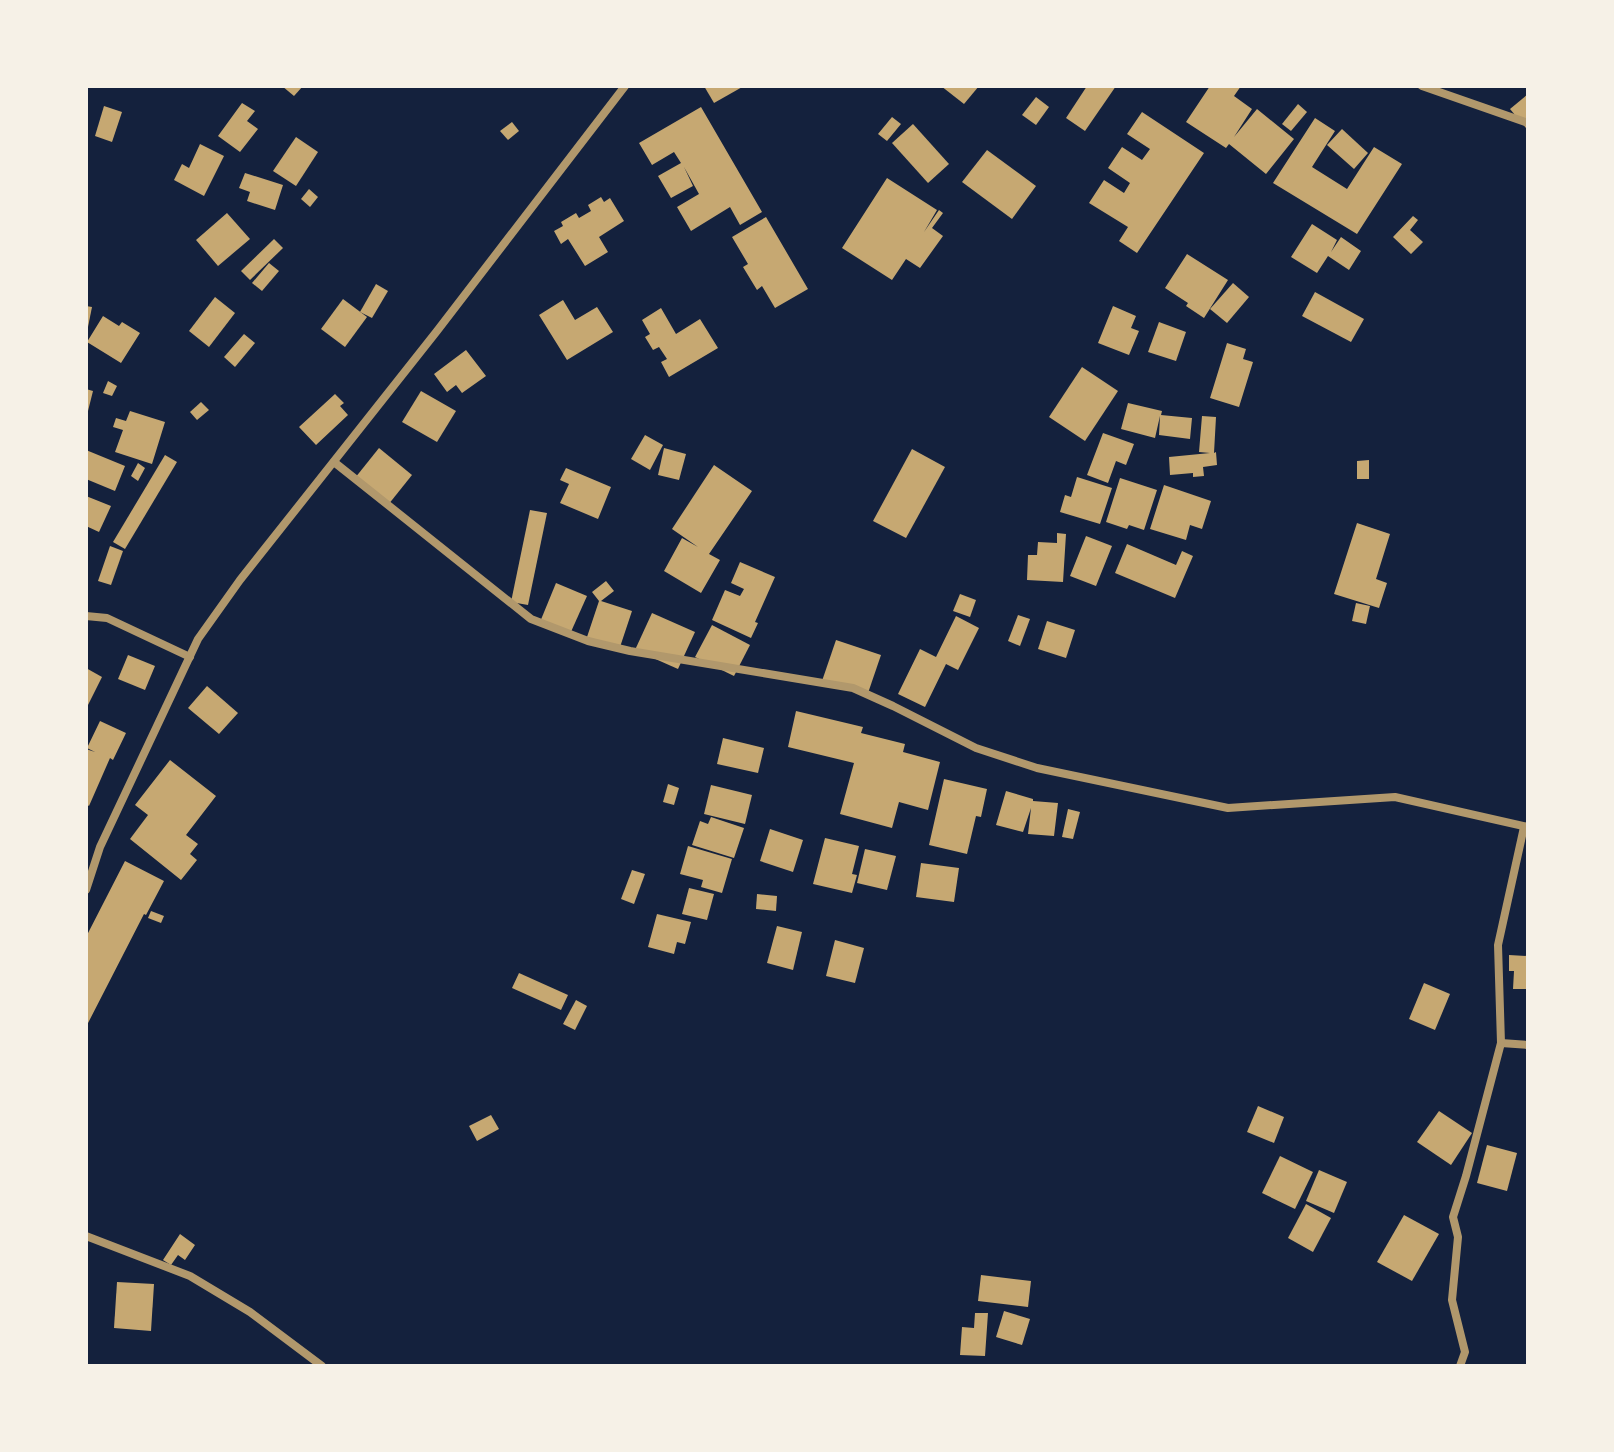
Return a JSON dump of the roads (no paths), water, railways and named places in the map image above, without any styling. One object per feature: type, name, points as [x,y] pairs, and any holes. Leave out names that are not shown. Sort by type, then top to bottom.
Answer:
[{"type":"street","points":[[86,890],[100,847],[198,639],[240,580],[625,86]]},
{"type":"street","points":[[1422,86],[1528,123]]},
{"type":"street","points":[[334,462],[531,619],[588,641],[853,688],[976,748],[1037,768],[1228,808],[1395,797],[1526,827],[1498,945],[1501,1043],[1453,1217],[1458,1237],[1452,1300],[1465,1352],[1460,1366]]},
{"type":"street","points":[[86,616],[107,618],[190,657]]},
{"type":"street","points":[[1501,1043],[1528,1045]]},
{"type":"street","points":[[86,1236],[190,1276],[250,1312],[322,1366]]}]
